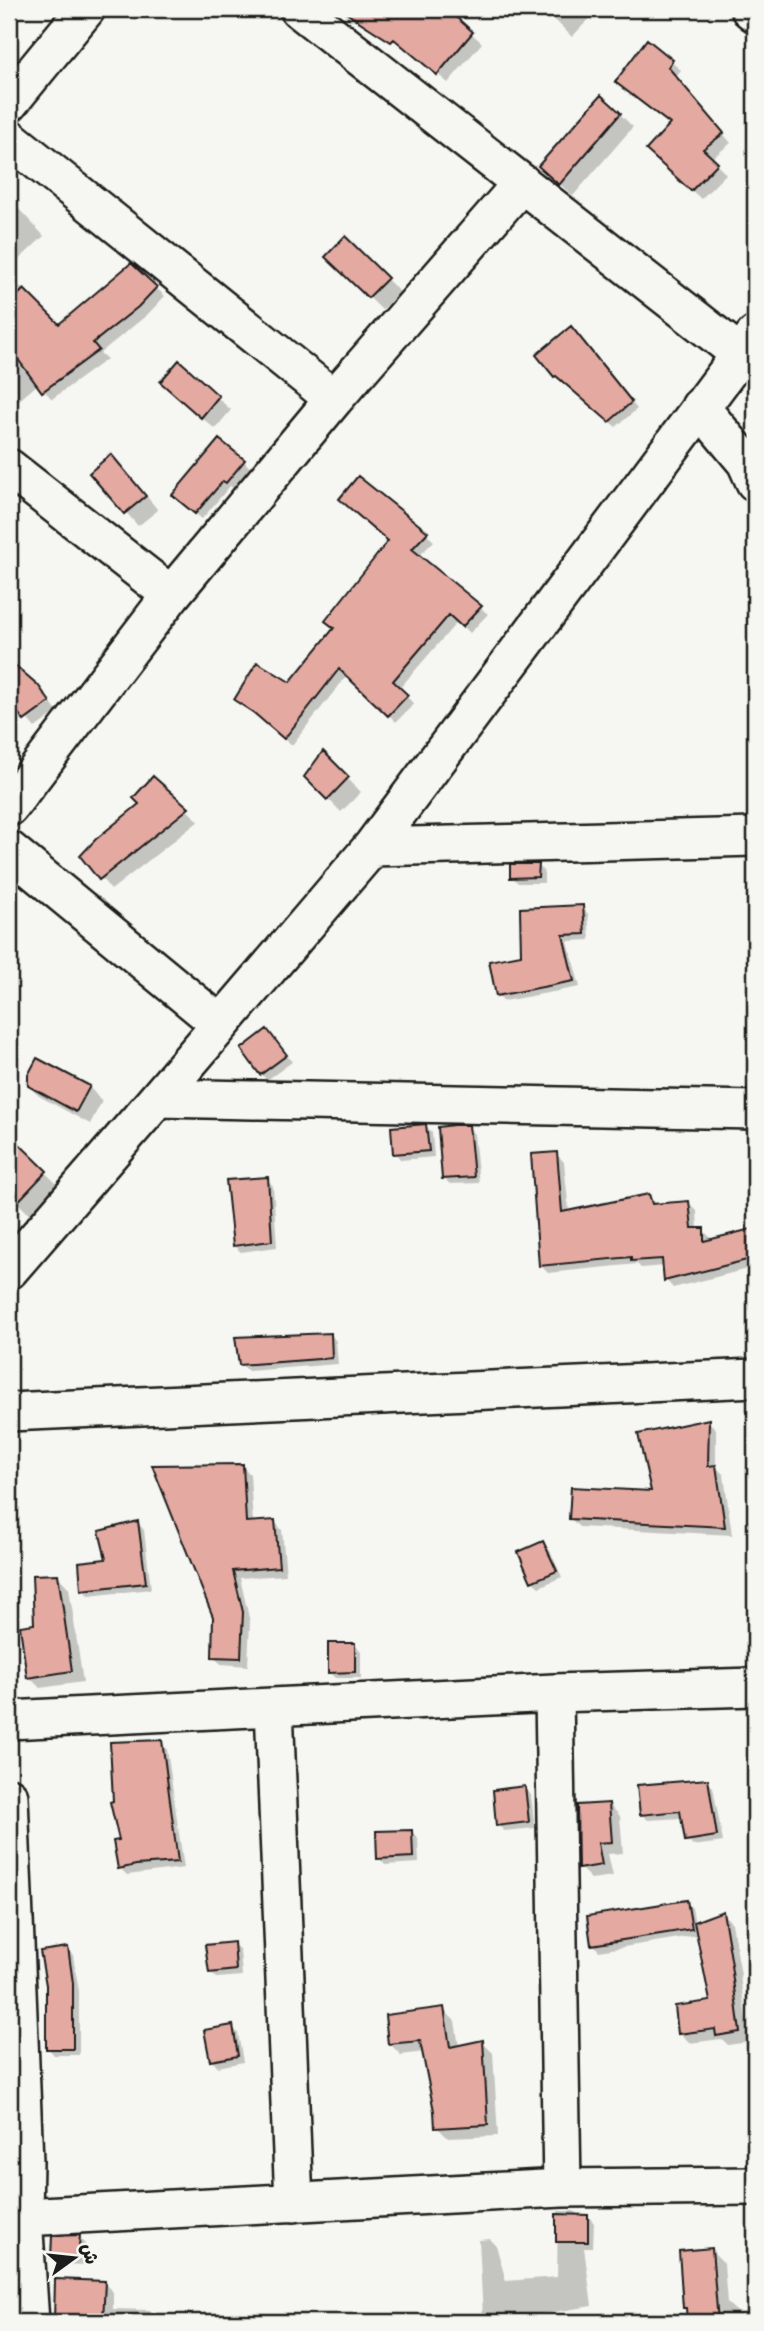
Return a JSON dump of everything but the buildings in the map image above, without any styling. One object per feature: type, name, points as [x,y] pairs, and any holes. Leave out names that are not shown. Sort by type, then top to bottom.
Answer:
[{"type":"street","points":[[9,103],[86,9]]},
{"type":"street","points":[[9,1270],[372,847],[748,344],[522,183],[299,9]]},
{"type":"street","points":[[750,9],[755,13]]},
{"type":"street","points":[[9,138],[334,399]]},
{"type":"street","points":[[9,807],[171,595],[334,399],[522,183]]},
{"type":"street","points":[[700,407],[746,461],[755,482]]},
{"type":"street","points":[[9,468],[171,595]]},
{"type":"street","points":[[372,847],[755,837]]},
{"type":"street","points":[[9,850],[220,1024]]},
{"type":"street","points":[[158,1098],[755,1110]]},
{"type":"street","points":[[9,1412],[755,1378]]},
{"type":"street","points":[[9,1720],[554,1693],[755,1687]]},
{"type":"street","points":[[554,1693],[562,2189]]},
{"type":"street","points":[[274,1707],[293,2203]]},
{"type":"street","points":[[9,1797],[16,2162],[23,2217],[30,2322]]},
{"type":"street","points":[[23,2217],[562,2189],[755,2186]]}]
